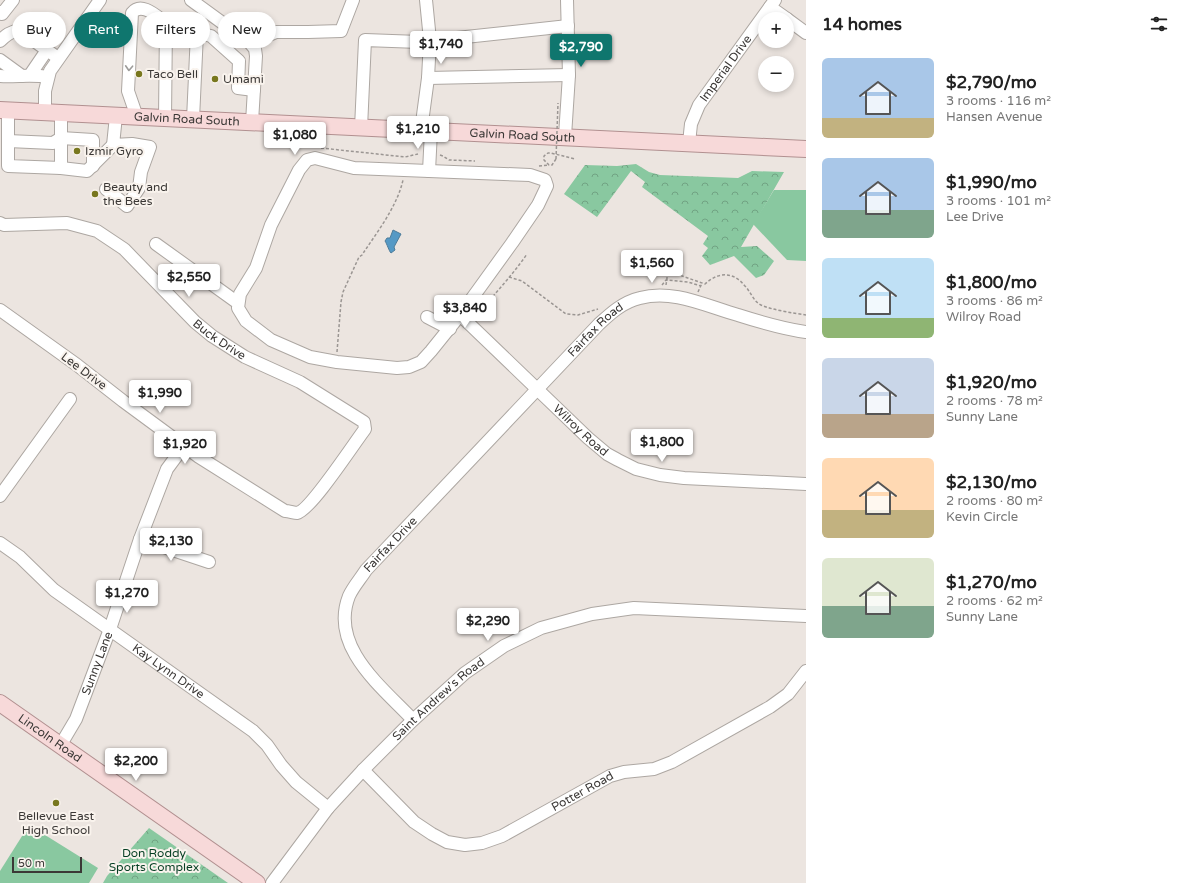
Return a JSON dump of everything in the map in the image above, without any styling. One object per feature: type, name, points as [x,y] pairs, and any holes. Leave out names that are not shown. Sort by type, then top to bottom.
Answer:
[{"type":"main road","name":"Galvin Road South","points":[[4,110],[806,148]]},
{"type":"main road","name":"Lincoln Road","points":[[0,703],[257,883]]},
{"type":"street","points":[[0,12],[2,14],[12,0]]},
{"type":"street","points":[[45,112],[45,91],[50,71],[100,0]]},
{"type":"street","points":[[191,0],[218,20]]},
{"type":"street","points":[[276,32],[341,31],[353,0]]},
{"type":"street","points":[[426,0],[430,40],[426,130],[429,171]]},
{"type":"street","points":[[565,136],[569,75],[567,0]]},
{"type":"street","points":[[773,3],[781,12]]},
{"type":"street","name":"Imperial Drive","points":[[689,142],[691,124],[699,105],[773,3]]},
{"type":"street","points":[[137,117],[128,91],[132,13],[136,9],[140,8],[145,9],[166,23],[165,118]]},
{"type":"street","points":[[794,24],[806,33]]},
{"type":"street","points":[[360,128],[365,40],[419,42],[468,38],[568,26]]},
{"type":"street","points":[[0,41],[5,35],[19,30],[58,58]]},
{"type":"street","points":[[193,119],[197,33],[211,36],[239,61],[238,88],[254,90]]},
{"type":"street","points":[[252,122],[256,56],[254,48]]},
{"type":"street","points":[[26,76],[47,50]]},
{"type":"street","points":[[0,60],[26,76]]},
{"type":"street","points":[[428,78],[569,75]]},
{"type":"street","points":[[0,76],[48,77]]},
{"type":"street","points":[[4,110],[8,141],[8,166],[61,168],[87,171],[113,145],[116,116]]},
{"type":"street","points":[[61,113],[61,168]]},
{"type":"street","points":[[8,141],[53,143],[61,138],[93,140],[93,166]]},
{"type":"street","points":[[106,189],[127,206],[139,188],[141,172],[150,147],[132,144],[113,145]]},
{"type":"street","points":[[316,158],[354,168],[429,171],[530,175],[545,180],[547,186],[538,205],[512,243],[450,329],[421,362],[409,367],[389,367],[337,362],[310,357],[271,340],[246,321],[238,308],[240,294],[256,268],[272,225],[299,170],[307,160],[316,158]]},
{"type":"street","name":"Buck Drive","points":[[0,223],[4,225],[67,223],[97,231],[124,249],[195,322],[212,336],[245,357],[300,382],[364,422]]},
{"type":"street","points":[[156,244],[238,303]]},
{"type":"street","name":"Fairfax Road","points":[[537,389],[599,324],[618,307],[639,298],[666,295],[690,300],[765,324],[806,332]]},
{"type":"street","name":"Lee Drive","points":[[0,310],[77,365],[199,457],[285,511],[297,513],[304,510],[365,429],[364,422]]},
{"type":"street","name":"Wilroy Road","points":[[460,315],[598,448],[618,460],[636,468],[660,475],[684,478],[806,484]]},
{"type":"street","points":[[427,317],[450,329]]},
{"type":"street","name":"Fairfax Drive","points":[[413,720],[356,657],[347,639],[345,618],[349,596],[366,570],[537,389]]},
{"type":"street","points":[[0,496],[70,399]]},
{"type":"street","name":"Sunny Lane","points":[[60,746],[76,719],[110,629],[140,539],[166,469],[184,446]]},
{"type":"street","points":[[140,539],[209,562]]},
{"type":"street","name":"Kay Lynn Drive","points":[[0,543],[20,557],[54,590],[253,731],[267,744],[281,765],[296,782],[328,808]]},
{"type":"street","name":"Saint Andrew's Road","points":[[272,883],[328,808],[363,770],[413,720],[465,673],[504,646],[541,628],[592,614],[634,608],[806,616]]},
{"type":"street","name":"Potter Road","points":[[363,770],[414,822],[432,834],[447,842],[465,845],[482,843],[502,836],[610,776],[624,772],[654,769],[672,762],[770,707],[788,694],[806,671]]},
{"type":"path","points":[[558,103],[556,159],[552,165],[548,165],[544,160],[544,156],[551,153],[575,160]]},
{"type":"path","points":[[337,362],[340,302],[343,292],[359,257],[362,255],[384,221],[400,192],[405,170]]},
{"type":"path","points":[[471,325],[488,301],[527,254]]},
{"type":"path","points":[[666,295],[668,272],[679,257]]},
{"type":"path","points":[[662,269],[705,284],[713,277],[724,274],[734,277],[745,285],[754,299],[760,304],[792,313],[806,315]]},
{"type":"path","points":[[509,277],[522,281],[566,314],[578,315],[597,308],[603,311]]},
{"type":"green space","points":[[636,164],[649,172],[660,175],[738,178],[752,171],[784,172],[741,247],[757,246],[774,261],[764,275],[756,278],[734,256],[710,265],[702,256],[708,248],[703,244],[708,236],[642,187],[645,182],[631,171],[597,217],[564,194],[585,165],[617,166]]},
{"type":"green space","points":[[774,190],[806,190],[806,261],[787,260],[753,224]]},
{"type":"green space","points":[[29,825],[98,868],[89,883],[0,883],[0,871]]},
{"type":"green space","name":"Don Roddy Sports Complex","points":[[149,828],[228,883],[103,883],[107,876]]},
{"type":"water","points":[[393,230],[401,234],[394,247],[395,250],[391,253],[385,241],[387,238],[390,238]]},
{"type":"place","name":"Taco Bell","points":[[139,74]]},
{"type":"place","name":"Umami","points":[[215,79]]},
{"type":"place","name":"Izmir Gyro","points":[[77,151]]},
{"type":"place","name":"Beauty and the Bees","points":[[95,194]]},
{"type":"place","name":"Bellevue East High School","points":[[56,803]]}]
